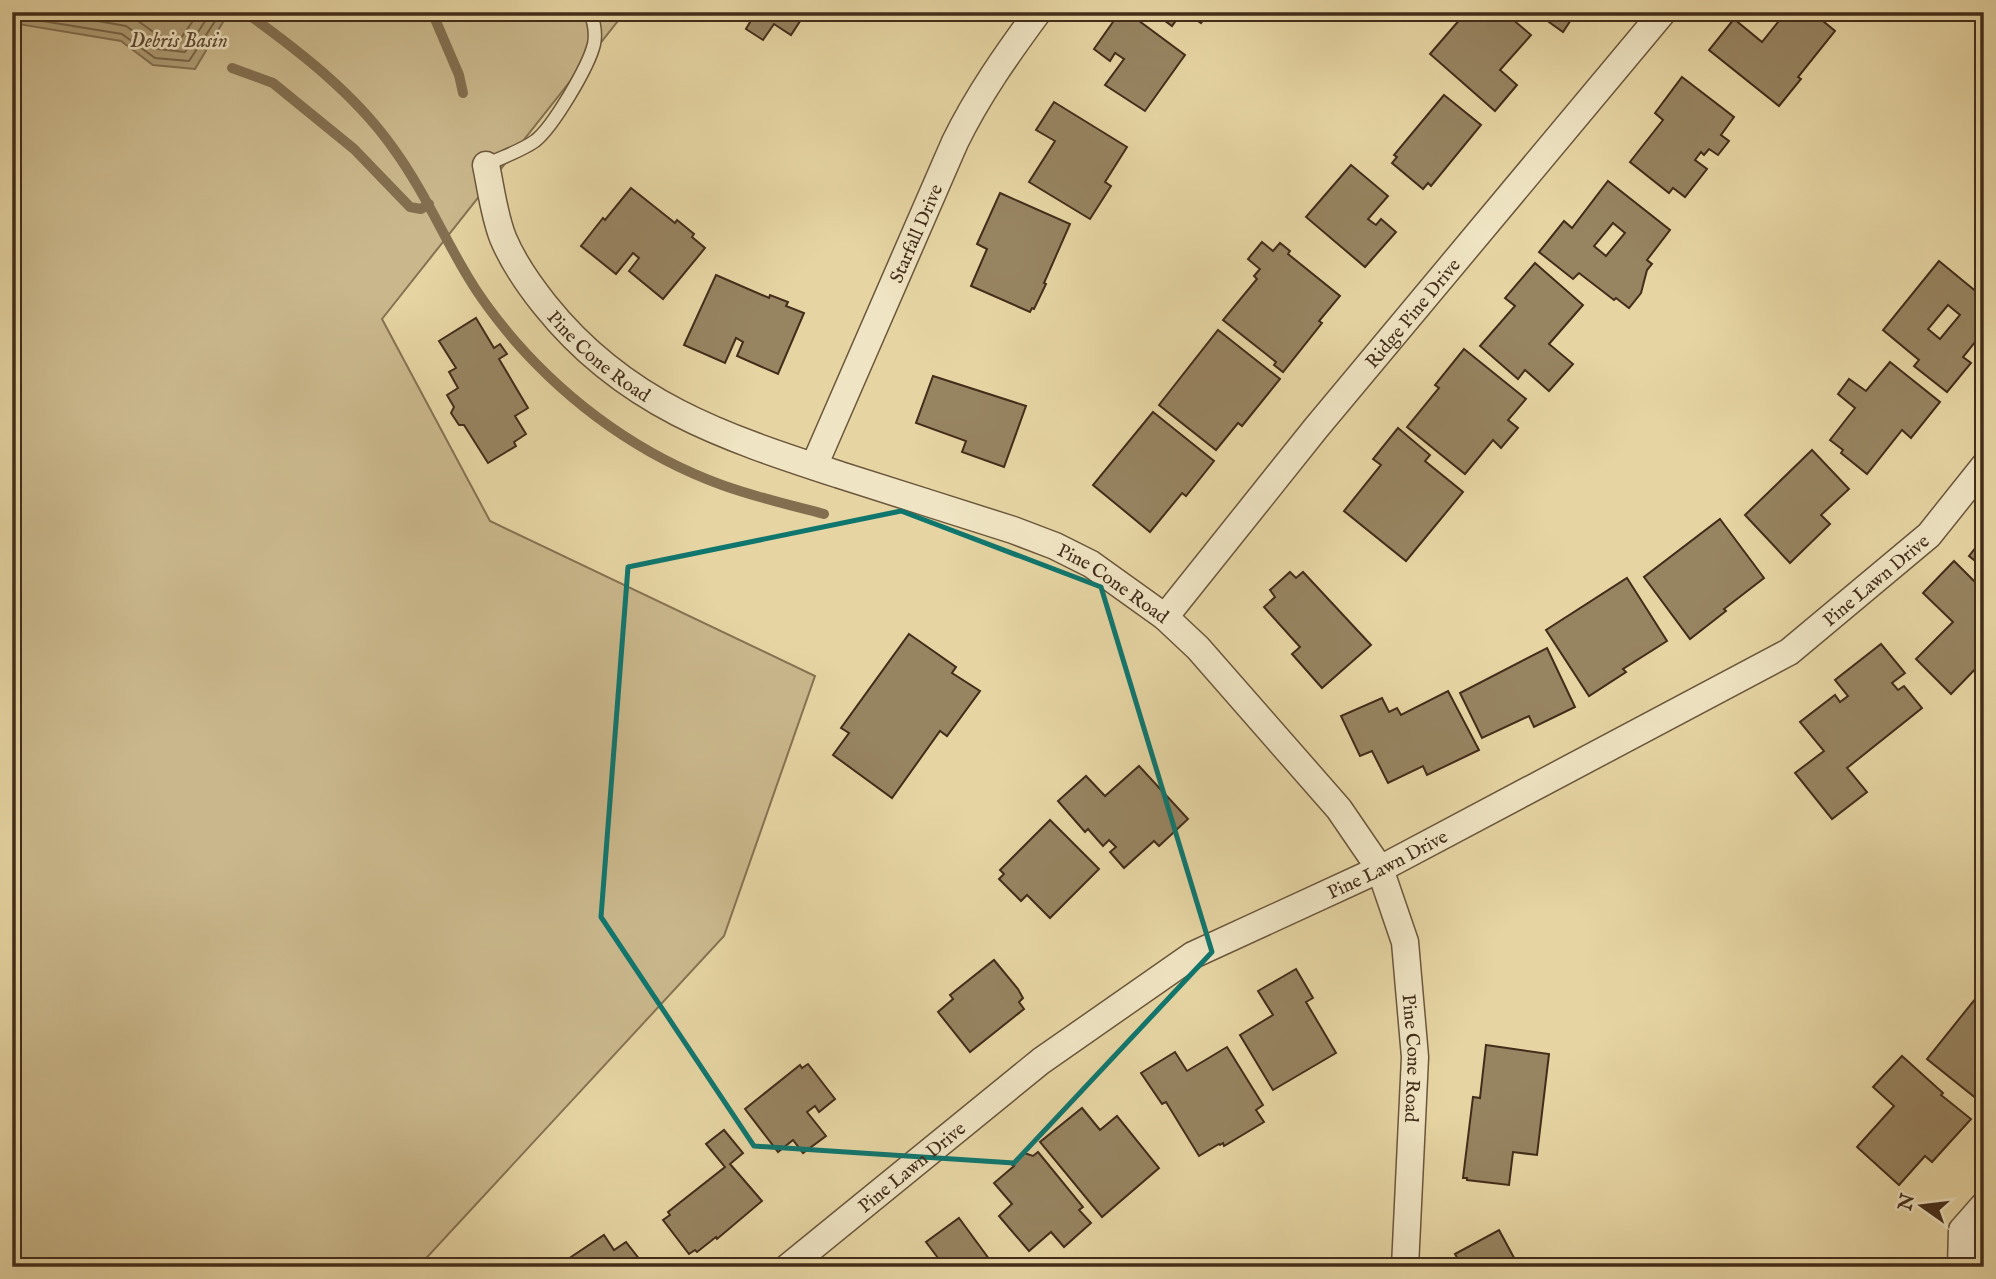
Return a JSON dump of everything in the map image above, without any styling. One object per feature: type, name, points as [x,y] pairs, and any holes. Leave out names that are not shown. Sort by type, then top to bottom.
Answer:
[{"type":"street","name":"Starfall Drive","points":[[814,466],[965,122],[1001,62],[1038,12]]},
{"type":"street","name":"Ridge Pine Drive","points":[[1165,617],[1324,417],[1663,12]]},
{"type":"street","name":"Pine Cone Road","points":[[486,165],[497,221],[512,256],[539,298],[583,346],[634,387],[671,411],[710,429],[814,466],[1013,530],[1055,546],[1091,564],[1165,617],[1198,648],[1339,809],[1380,869],[1405,942],[1415,1057],[1405,1267]]},
{"type":"street","name":"Pine Lawn Drive","points":[[788,1267],[1041,1061],[1193,955],[1380,869],[1789,652],[1929,535],[1984,466]]},
{"type":"street","points":[[1961,1267],[1962,1230],[1984,1205]]},
{"type":"lane","points":[[486,165],[540,136],[574,87],[594,43],[594,22],[590,12]]},
{"type":"highlighted area","points":[[901,511],[1101,587],[1212,952],[1014,1163],[754,1146],[601,917],[628,567]]},
{"type":"shaded area","points":[[12,12],[625,12],[382,319],[490,521],[815,676],[724,936],[418,1267],[12,1267]]},
{"type":"water","name":"Debris Basin","points":[[12,12],[229,12],[195,69],[153,65],[121,41],[12,23]]},
{"type":"building","points":[[756,12],[806,12],[791,35],[774,24],[763,40],[746,29]]},
{"type":"building","points":[[1120,12],[1127,12],[1185,55],[1145,111],[1105,85],[1124,59],[1115,53],[1110,61],[1094,49]]},
{"type":"building","points":[[1153,12],[1182,12],[1172,26]]},
{"type":"building","points":[[1185,12],[1209,12],[1201,23]]},
{"type":"building","points":[[1457,12],[1504,12],[1531,35],[1500,70],[1517,85],[1495,111],[1430,54],[1462,17]]},
{"type":"building","points":[[1545,12],[1576,12],[1563,32],[1542,17]]},
{"type":"building","points":[[1786,12],[1812,12],[1835,31],[1798,77],[1801,79],[1779,106],[1709,50],[1734,19],[1762,42]]},
{"type":"building","points":[[1682,77],[1734,117],[1721,135],[1729,141],[1718,155],[1709,149],[1704,155],[1701,152],[1695,160],[1707,169],[1685,197],[1673,188],[1669,193],[1630,162],[1663,120],[1655,113]]},
{"type":"building","points":[[1444,95],[1481,125],[1431,186],[1428,183],[1423,189],[1392,163],[1397,157],[1394,155]]},
{"type":"building","points":[[1054,102],[1127,147],[1105,182],[1111,186],[1090,219],[1029,182],[1055,141],[1036,130]]},
{"type":"building","points":[[1351,165],[1388,196],[1368,219],[1376,225],[1381,219],[1396,232],[1365,267],[1306,217]]},
{"type":"building","points":[[1608,181],[1670,230],[1647,260],[1652,264],[1647,270],[1641,293],[1629,308],[1579,273],[1573,279],[1539,252],[1564,221],[1572,228]],"holes":[[[1613,223],[1625,233],[1606,256],[1594,246]]]},
{"type":"building","points":[[631,188],[675,223],[677,220],[694,234],[692,237],[705,248],[663,299],[629,271],[639,258],[633,253],[616,274],[581,246]]},
{"type":"building","points":[[1000,193],[1070,224],[1044,283],[1046,284],[1030,312],[971,286],[987,249],[977,244]]},
{"type":"building","points":[[1262,242],[1273,251],[1280,243],[1290,251],[1288,254],[1340,296],[1283,372],[1274,365],[1276,362],[1223,320],[1257,279],[1254,276],[1260,269],[1248,259]]},
{"type":"building","points":[[1939,261],[1984,298],[1984,331],[1963,357],[1971,363],[1947,392],[1914,366],[1919,360],[1883,330]],"holes":[[[1948,305],[1960,315],[1940,339],[1928,329]]]},
{"type":"building","points":[[1535,263],[1583,305],[1549,344],[1573,364],[1549,391],[1525,370],[1518,379],[1480,346],[1515,306],[1505,298]]},
{"type":"building","points":[[716,275],[769,298],[770,295],[788,302],[786,306],[804,313],[778,374],[737,356],[743,342],[736,338],[725,363],[684,345]]},
{"type":"building","points":[[476,318],[494,348],[500,344],[507,354],[499,359],[528,408],[515,416],[526,434],[514,442],[516,446],[488,463],[464,425],[459,425],[451,413],[454,407],[447,395],[458,388],[449,372],[456,368],[439,341]]},
{"type":"building","points":[[1218,330],[1280,379],[1242,426],[1238,423],[1216,450],[1159,405]]},
{"type":"building","points":[[1464,349],[1526,399],[1508,420],[1518,428],[1501,448],[1493,440],[1465,474],[1407,427],[1439,388],[1435,385]]},
{"type":"building","points":[[1890,362],[1940,402],[1911,438],[1902,430],[1867,474],[1841,453],[1843,450],[1830,440],[1855,408],[1838,394],[1849,379],[1866,391]]},
{"type":"building","points":[[933,376],[1026,406],[1004,467],[962,452],[966,441],[916,423]]},
{"type":"building","points":[[1153,412],[1214,461],[1186,496],[1182,493],[1150,532],[1093,485]]},
{"type":"building","points":[[1398,428],[1430,455],[1425,461],[1463,492],[1406,561],[1344,511],[1381,465],[1373,459]]},
{"type":"building","points":[[1812,450],[1849,489],[1821,515],[1830,524],[1790,563],[1745,515]]},
{"type":"building","points":[[1720,519],[1764,578],[1690,639],[1644,577]]},
{"type":"building","points":[[1984,537],[1984,568],[1969,556]]},
{"type":"building","points":[[1954,561],[1984,591],[1984,660],[1951,694],[1916,659],[1953,622],[1923,593]]},
{"type":"building","points":[[1290,572],[1296,578],[1303,572],[1371,645],[1322,688],[1292,654],[1300,647],[1264,607],[1275,597],[1270,590]]},
{"type":"building","points":[[1627,578],[1667,641],[1623,669],[1626,672],[1589,696],[1546,630]]},
{"type":"building","points":[[909,634],[956,667],[952,673],[980,691],[947,736],[940,731],[892,798],[833,755],[849,733],[841,728]]},
{"type":"building","points":[[1881,644],[1905,673],[1892,683],[1898,690],[1904,686],[1922,708],[1847,768],[1867,792],[1832,819],[1795,773],[1824,751],[1800,722],[1835,695],[1840,702],[1848,696],[1835,680]]},
{"type":"building","points":[[1547,648],[1575,707],[1534,727],[1529,716],[1482,738],[1460,693]]},
{"type":"building","points":[[1448,691],[1479,750],[1427,775],[1423,766],[1388,783],[1372,751],[1360,756],[1341,716],[1382,698],[1389,712],[1397,708],[1401,715]]},
{"type":"building","points":[[1139,766],[1188,819],[1159,846],[1154,841],[1124,868],[1110,852],[1116,847],[1109,840],[1103,846],[1088,829],[1085,832],[1058,801],[1086,776],[1105,796]]},
{"type":"building","points":[[1050,820],[1099,869],[1050,918],[1027,895],[1021,901],[999,879],[1004,874],[1000,870]]},
{"type":"building","points":[[994,960],[1018,989],[1023,998],[1019,1002],[1024,1009],[970,1052],[938,1012],[953,999],[950,995]]},
{"type":"building","points":[[1296,969],[1313,998],[1306,1002],[1336,1053],[1273,1090],[1240,1035],[1273,1015],[1258,991]]},
{"type":"building","points":[[1984,988],[1984,1091],[1977,1099],[1927,1059]]},
{"type":"building","points":[[1486,1045],[1549,1054],[1537,1155],[1513,1152],[1509,1185],[1463,1178],[1473,1097],[1480,1098]]},
{"type":"building","points":[[1227,1047],[1263,1105],[1256,1110],[1264,1122],[1224,1146],[1223,1143],[1219,1144],[1199,1156],[1166,1102],[1162,1104],[1141,1073],[1175,1052],[1187,1071]]},
{"type":"building","points":[[1902,1056],[1943,1093],[1941,1095],[1971,1119],[1932,1162],[1925,1156],[1899,1185],[1857,1147],[1894,1106],[1873,1087]]},
{"type":"building","points":[[808,1064],[835,1099],[819,1112],[815,1106],[807,1112],[826,1136],[803,1153],[793,1140],[778,1152],[745,1109],[800,1065],[802,1068]]},
{"type":"building","points":[[1082,1108],[1100,1130],[1117,1116],[1159,1168],[1102,1217],[1040,1142]]},
{"type":"building","points":[[724,1130],[743,1153],[730,1164],[762,1201],[717,1239],[716,1237],[697,1252],[695,1250],[689,1254],[663,1220],[670,1215],[668,1212],[725,1167],[706,1144]]},
{"type":"building","points":[[1038,1152],[1083,1207],[1079,1210],[1091,1223],[1064,1247],[1051,1232],[1029,1251],[999,1216],[1012,1204],[994,1183],[1014,1166],[1011,1164],[1024,1153],[1033,1156]]},
{"type":"building","points":[[959,1218],[995,1267],[935,1267],[941,1262],[926,1242]]},
{"type":"building","points":[[1499,1230],[1519,1267],[1462,1267],[1455,1254]]},
{"type":"building","points":[[604,1235],[614,1250],[626,1242],[644,1265],[560,1267],[559,1265]]},
{"type":"waterway","points":[[245,12],[325,74],[378,128],[414,179],[484,302],[515,341],[584,407],[636,444],[692,473],[747,493],[824,514]]},
{"type":"waterway","points":[[432,12],[459,75],[463,93]]},
{"type":"waterway","points":[[232,68],[273,83],[354,149],[410,207],[421,209],[429,204]]}]
